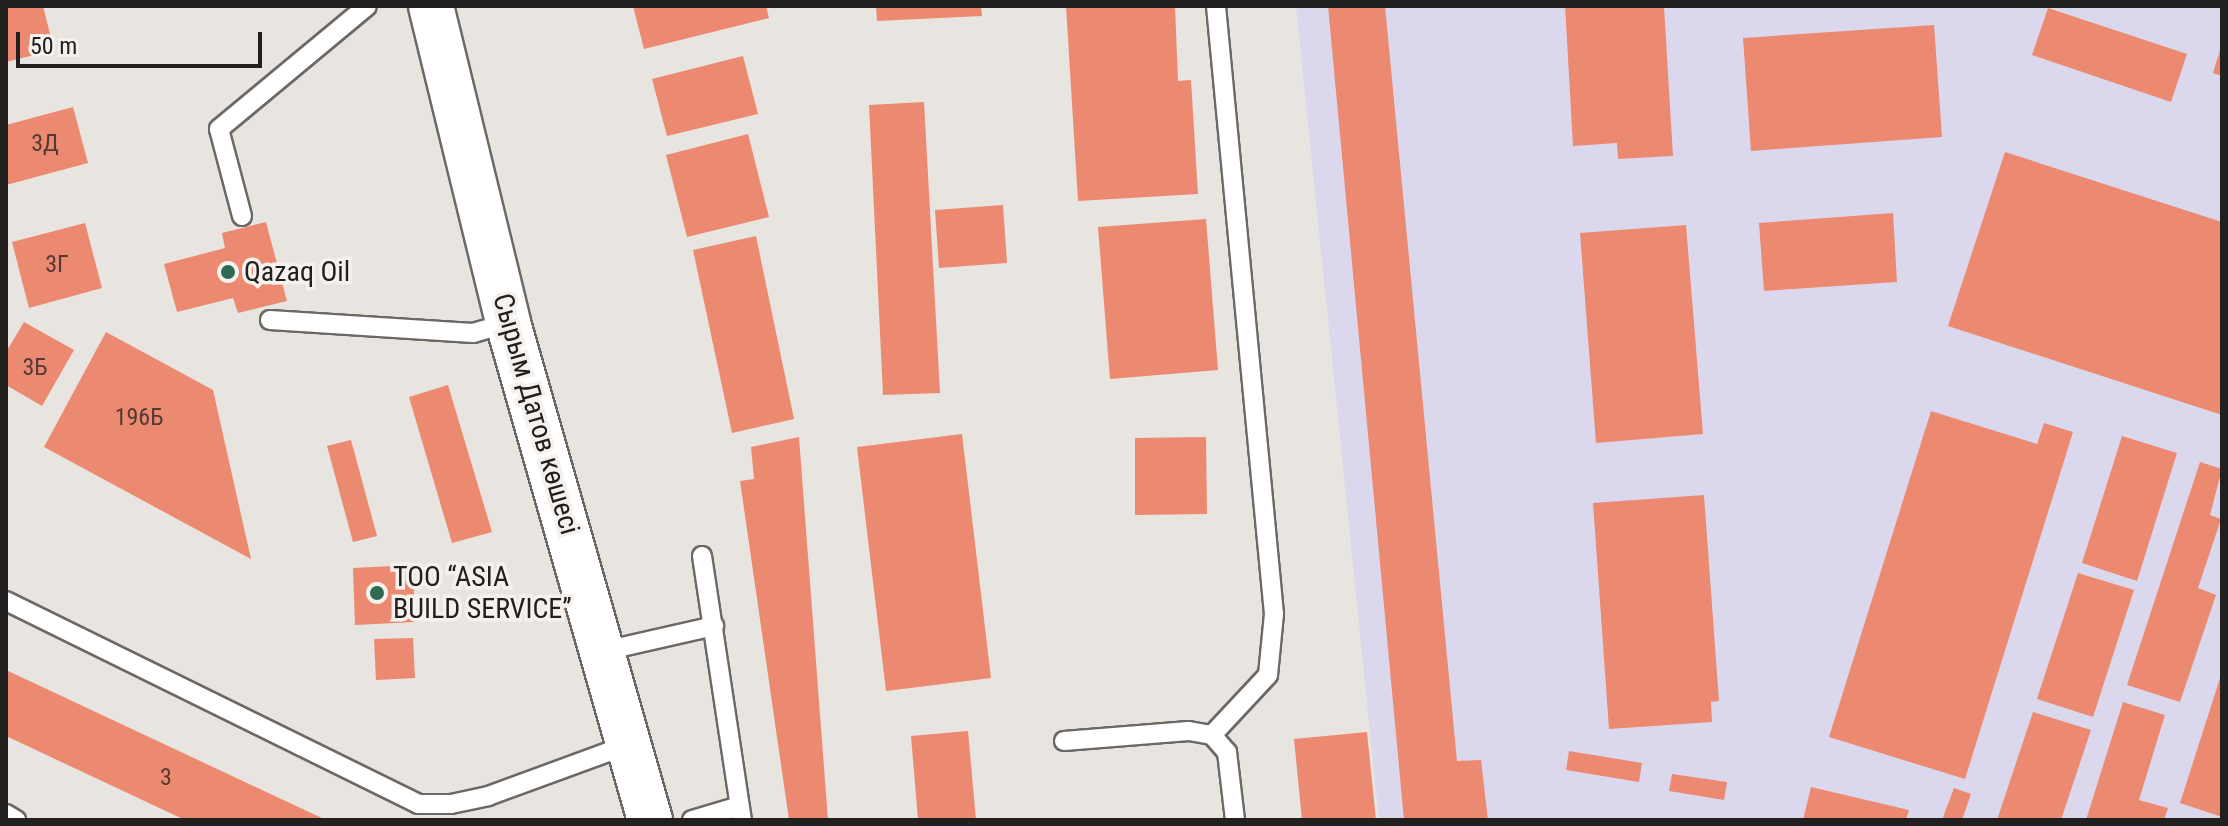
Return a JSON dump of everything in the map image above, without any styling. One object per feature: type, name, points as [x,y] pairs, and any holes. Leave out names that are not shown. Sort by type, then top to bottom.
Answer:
[{"type":"main road","name":"Сырым Датов көшесі","points":[[431,6],[508,323],[650,820]]},
{"type":"lane","points":[[242,216],[219,129],[367,6]]},
{"type":"lane","points":[[1212,735],[1268,675],[1274,614],[1216,6]]},
{"type":"lane","points":[[270,320],[473,333],[508,323]]},
{"type":"lane","points":[[692,820],[741,813],[702,556]]},
{"type":"lane","points":[[6,601],[418,804],[451,804],[488,796],[630,743]]},
{"type":"lane","points":[[604,651],[714,626]]},
{"type":"lane","points":[[1064,741],[1189,731],[1212,735],[1227,752],[1235,820]]},
{"type":"lane","points":[[6,814],[16,820]]},
{"type":"shaded area","points":[[1296,6],[2222,6],[2222,820],[1379,820]]},
{"type":"building","points":[[6,6],[43,6],[54,50],[6,62]]},
{"type":"building","points":[[633,6],[766,6],[769,18],[644,49]]},
{"type":"building","points":[[876,6],[981,6],[982,16],[877,21]]},
{"type":"building","points":[[1066,6],[1175,6],[1178,81],[1191,80],[1198,194],[1078,201]]},
{"type":"building","points":[[1328,6],[1385,6],[1457,761],[1481,760],[1488,820],[1404,820]]},
{"type":"building","points":[[1565,6],[1664,6],[1673,156],[1618,159],[1617,143],[1573,146]]},
{"type":"building","points":[[2048,8],[2187,54],[2171,102],[2032,55]]},
{"type":"building","points":[[1934,25],[1942,137],[1751,151],[1743,38]]},
{"type":"building","points":[[2222,47],[2222,76],[2213,73]]},
{"type":"building","points":[[743,56],[758,114],[667,136],[652,79]]},
{"type":"building","points":[[924,102],[940,393],[883,395],[869,105]]},
{"type":"building","points":[[73,107],[88,163],[6,185],[6,125]]},
{"type":"building","points":[[748,134],[769,217],[687,237],[666,155]]},
{"type":"building","points":[[2005,152],[2222,222],[2222,415],[1948,326]]},
{"type":"building","points":[[1003,205],[1007,263],[939,268],[935,210]]},
{"type":"building","points":[[1893,213],[1897,282],[1764,291],[1759,223]]},
{"type":"building","points":[[1206,219],[1218,370],[1110,379],[1098,227]]},
{"type":"building","points":[[266,222],[287,301],[238,313],[233,298],[177,312],[164,264],[225,248],[222,233]]},
{"type":"building","points":[[85,223],[102,288],[29,308],[12,242]]},
{"type":"building","points":[[1686,225],[1703,434],[1596,443],[1580,233]]},
{"type":"building","points":[[756,236],[794,419],[732,433],[693,250]]},
{"type":"building","points":[[24,322],[74,350],[42,406],[6,385],[6,352]]},
{"type":"building","points":[[106,332],[213,390],[251,559],[44,447]]},
{"type":"building","points":[[448,385],[492,532],[452,543],[409,397]]},
{"type":"building","points":[[1931,411],[2037,444],[2044,423],[2073,432],[1965,779],[1829,737]]},
{"type":"building","points":[[962,434],[991,678],[886,691],[857,447]]},
{"type":"building","points":[[2122,436],[2177,453],[2137,581],[2082,563]]},
{"type":"building","points":[[799,437],[828,820],[789,820],[740,481],[754,479],[751,447]]},
{"type":"building","points":[[1206,437],[1207,514],[1135,515],[1135,438]]},
{"type":"building","points":[[351,440],[377,536],[353,542],[327,446]]},
{"type":"building","points":[[2200,462],[2222,469],[2210,515],[2221,519],[2198,588],[2216,595],[2180,702],[2127,685]]},
{"type":"building","points":[[1704,495],[1719,701],[1711,702],[1712,722],[1609,729],[1593,503]]},
{"type":"building","points":[[413,565],[415,622],[355,625],[353,568]]},
{"type":"building","points":[[2078,573],[2134,590],[2093,717],[2037,699]]},
{"type":"building","points":[[413,638],[415,678],[376,680],[374,639]]},
{"type":"building","points":[[6,670],[326,820],[185,820],[6,736]]},
{"type":"building","points":[[2222,676],[2222,817],[2180,803]]},
{"type":"building","points":[[2123,702],[2165,715],[2139,800],[2168,808],[2164,820],[2086,820]]},
{"type":"building","points":[[2033,712],[2091,730],[2061,820],[1997,820]]},
{"type":"building","points":[[968,731],[976,820],[918,820],[911,736]]},
{"type":"building","points":[[1367,732],[1376,820],[1302,820],[1294,739]]},
{"type":"building","points":[[1569,751],[1642,763],[1639,782],[1566,770]]},
{"type":"building","points":[[1672,774],[1727,782],[1724,800],[1669,791]]},
{"type":"building","points":[[1811,787],[1909,810],[1906,820],[1803,820]]},
{"type":"building","points":[[1954,788],[1971,794],[1962,820],[1942,820]]},
{"type":"place","name":"Qazaq Oil","points":[[228,272]]},
{"type":"place","name":"TOO “ASIA BUILD SERVICE”","points":[[377,593]]}]
